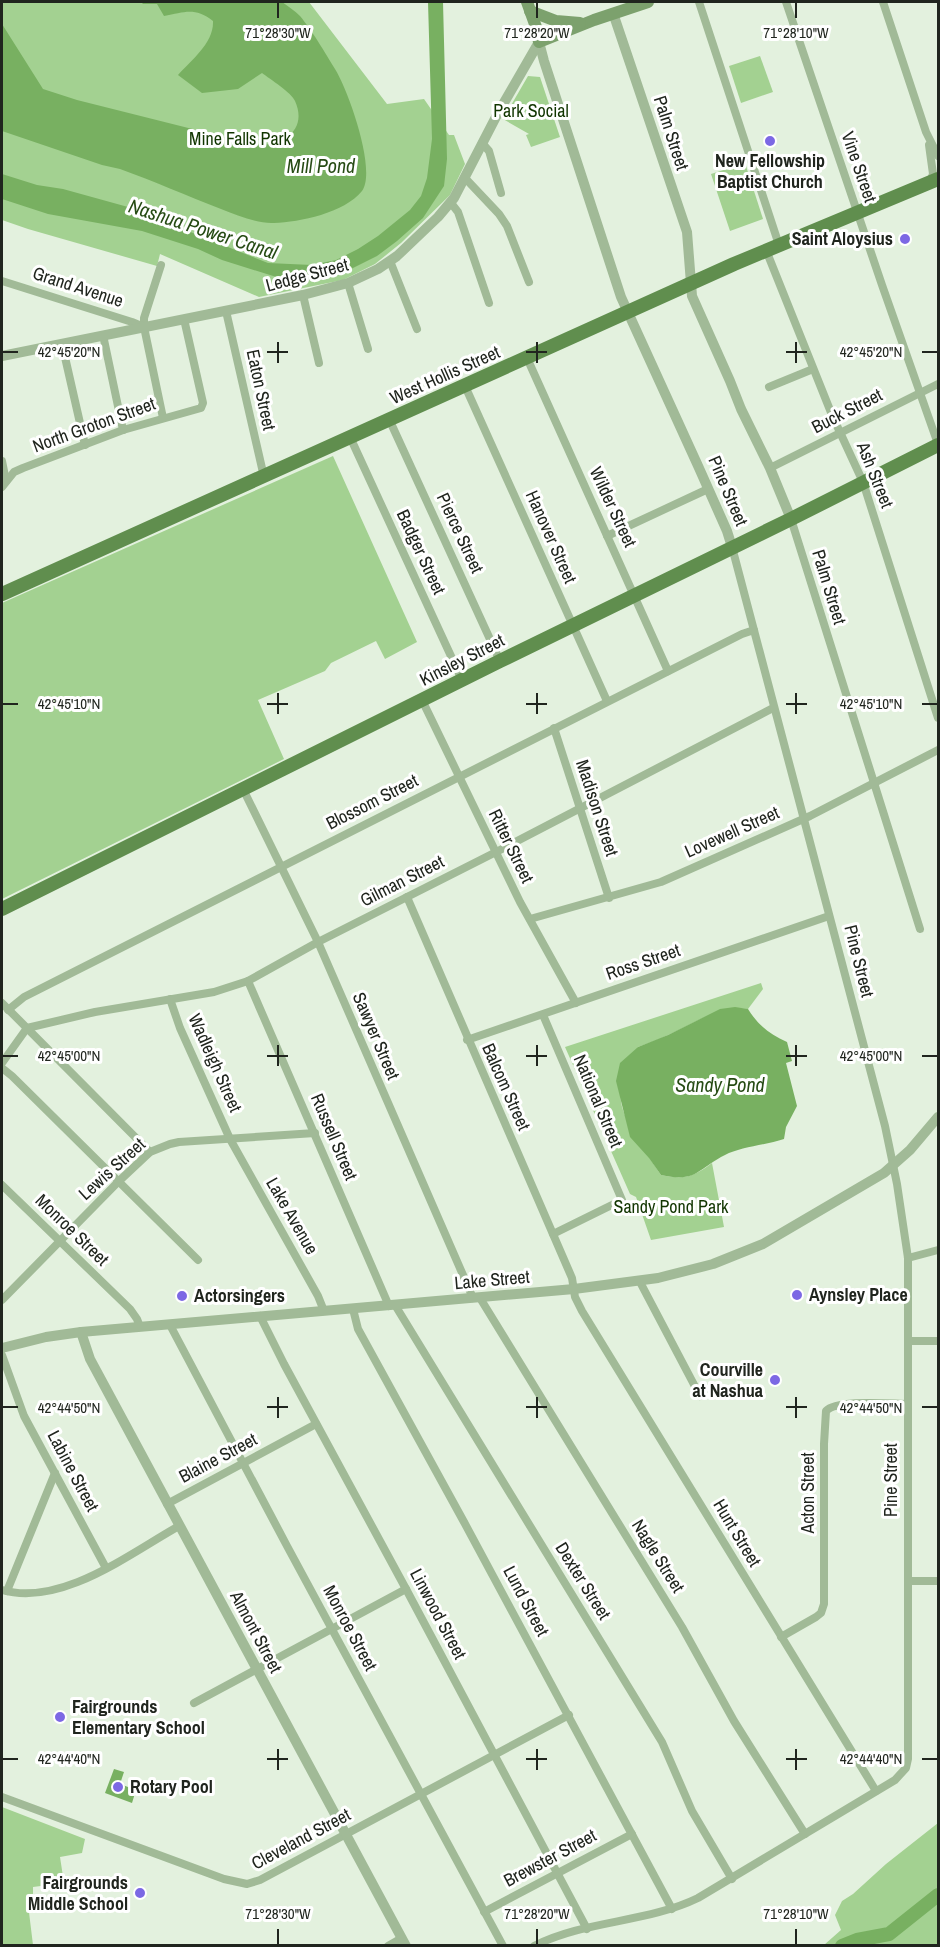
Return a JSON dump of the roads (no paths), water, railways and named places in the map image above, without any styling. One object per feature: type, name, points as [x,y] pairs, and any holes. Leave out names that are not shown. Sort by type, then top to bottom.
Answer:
[{"type":"main road","points":[[539,42],[593,20],[648,2]]},
{"type":"main road","points":[[529,6],[553,21],[565,23],[593,20]]},
{"type":"main road","name":"Pine Street","points":[[529,6],[539,42]]},
{"type":"main road","name":"West Hollis Street","points":[[2,594],[707,276],[934,180]]},
{"type":"main road","name":"Kinsley Street","points":[[2,909],[939,444]]},
{"type":"street","name":"Ash Street","points":[[699,2],[773,247],[813,369],[863,482],[939,718]]},
{"type":"street","name":"Vine Street","points":[[786,2],[939,444]]},
{"type":"street","points":[[883,2],[926,132],[934,180]]},
{"type":"street","name":"Palm Street","points":[[613,13],[687,232],[692,296],[791,519],[920,929]]},
{"type":"street","name":"Ledge Street","points":[[2,356],[303,295],[348,283],[370,273],[390,261],[427,229],[451,203],[539,42]]},
{"type":"street","name":"Pine Street","points":[[534,1946],[552,1937],[672,1909],[698,1898],[901,1774],[906,1768],[908,1759],[909,1581],[908,1258],[897,1184],[885,1126],[732,547],[725,526],[617,287],[539,42]]},
{"type":"street","points":[[926,132],[939,156]]},
{"type":"street","points":[[482,143],[489,149],[501,193]]},
{"type":"street","points":[[465,178],[499,214],[507,226],[529,282]]},
{"type":"street","points":[[451,203],[458,212],[489,303]]},
{"type":"street","points":[[390,261],[417,329]]},
{"type":"street","points":[[690,264],[696,272],[707,276]]},
{"type":"street","points":[[161,265],[144,318],[144,327],[163,418]]},
{"type":"street","name":"Grand Avenue","points":[[2,280],[144,327]]},
{"type":"street","points":[[348,283],[368,349]]},
{"type":"street","points":[[303,295],[319,363]]},
{"type":"street","name":"Eaton Street","points":[[226,311],[264,477]]},
{"type":"street","name":"North Groton Street","points":[[4,484],[15,472],[23,468],[123,430],[201,408],[203,405],[184,319]]},
{"type":"street","points":[[104,336],[123,430]]},
{"type":"street","points":[[62,344],[85,445]]},
{"type":"street","name":"Wilder Street","points":[[527,358],[668,671]]},
{"type":"street","points":[[769,387],[813,369]]},
{"type":"street","name":"Buck Street","points":[[770,468],[939,384]]},
{"type":"street","name":"Hanover Street","points":[[465,386],[607,701]]},
{"type":"street","name":"Pierce Street","points":[[389,419],[500,661]]},
{"type":"street","name":"Badger Street","points":[[350,437],[462,680]]},
{"type":"street","points":[[2,461],[4,484]]},
{"type":"street","points":[[607,536],[708,489]]},
{"type":"street","name":"Blossom Street","points":[[5,1006],[607,701],[754,630]]},
{"type":"street","name":"Ritter Street","points":[[422,700],[530,919],[576,1003]]},
{"type":"street","name":"Gilman Street","points":[[27,1028],[95,1012],[214,992],[248,981],[318,942],[773,708]]},
{"type":"street","name":"Madison Street","points":[[554,728],[609,898]]},
{"type":"street","name":"Lovewell Street","points":[[530,919],[662,882],[803,819],[939,750]]},
{"type":"street","name":"Sawyer Street","points":[[243,789],[318,942],[477,1298]]},
{"type":"street","name":"Balcom Street","points":[[407,897],[572,1278],[574,1290]]},
{"type":"street","name":"Ross Street","points":[[467,1040],[829,915]]},
{"type":"street","name":"Russell Street","points":[[248,981],[392,1306]]},
{"type":"street","name":"Wadleigh Street","points":[[170,999],[180,1028],[230,1139]]},
{"type":"street","points":[[5,1006],[150,1152]]},
{"type":"street","name":"National Street","points":[[543,1015],[622,1200],[553,1234]]},
{"type":"street","points":[[2,1063],[27,1028]]},
{"type":"street","points":[[2,1068],[198,1260]]},
{"type":"street","name":"Lake Street","points":[[2,1348],[46,1337],[81,1332],[574,1290],[640,1282],[704,1267],[742,1253],[787,1231],[884,1173],[939,1117]]},
{"type":"street","name":"Lewis Street","points":[[2,1300],[150,1152],[170,1144],[315,1133]]},
{"type":"street","name":"Lake Avenue","points":[[230,1139],[318,1296],[324,1311]]},
{"type":"street","name":"Monroe Street","points":[[2,1185],[130,1309],[140,1327]]},
{"type":"street","points":[[908,1258],[939,1250]]},
{"type":"street","points":[[640,1282],[700,1396]]},
{"type":"street","name":"Hunt Street","points":[[574,1290],[582,1311],[616,1368],[876,1791]]},
{"type":"street","name":"Nagle Street","points":[[477,1298],[682,1627],[734,1721],[805,1834]]},
{"type":"street","name":"Dexter Street","points":[[392,1306],[662,1742],[692,1811],[732,1879]]},
{"type":"street","name":"Lund Street","points":[[353,1309],[358,1329],[672,1909]]},
{"type":"street","name":"Linwood Street","points":[[260,1316],[587,1929]]},
{"type":"street","name":"Monroe Street","points":[[170,1324],[502,1946]]},
{"type":"street","name":"Almont Street","points":[[81,1332],[90,1359],[404,1942]]},
{"type":"street","points":[[908,1341],[939,1341]]},
{"type":"street","name":"Labine Street","points":[[2,1355],[24,1416],[106,1568]]},
{"type":"street","name":"Acton Street","points":[[781,1637],[816,1617],[821,1613],[824,1604],[824,1426],[826,1411],[829,1408],[843,1405],[908,1404]]},
{"type":"street","name":"Blaine Street","points":[[167,1504],[316,1424]]},
{"type":"street","points":[[54,1473],[4,1590],[25,1593],[57,1590],[106,1568],[179,1526]]},
{"type":"street","points":[[909,1581],[939,1581]]},
{"type":"street","points":[[194,1703],[406,1589]]},
{"type":"street","name":"Cleveland Street","points":[[2,1797],[224,1878],[247,1884],[260,1880],[346,1835],[568,1715]]},
{"type":"street","name":"Brewster Street","points":[[484,1912],[632,1834]]},
{"type":"street","points":[[388,1946],[404,1942]]},
{"type":"water","name":"Mill Pond","points":[[141,2],[282,2],[296,12],[323,49],[347,94],[359,130],[366,166],[366,181],[362,191],[344,205],[321,215],[285,222],[261,222],[247,219],[120,169],[2,131],[2,24],[43,89],[77,100],[252,144],[272,143],[289,136],[298,121],[295,101],[285,90],[262,73],[238,89],[202,93],[178,75],[206,44],[213,21],[195,12],[164,16],[157,4]]},
{"type":"water","points":[[428,2],[443,2],[447,159],[444,186],[423,218],[397,241],[377,256],[339,275],[313,280],[286,280],[142,231],[48,214],[2,199],[2,174],[128,207],[268,263],[312,265],[336,260],[378,236],[410,210],[421,196],[427,178],[432,139]]},
{"type":"water","name":"Sandy Pond","points":[[735,1007],[748,1009],[764,1028],[787,1042],[792,1061],[786,1063],[797,1106],[786,1127],[784,1139],[731,1152],[690,1176],[661,1175],[630,1137],[616,1081],[620,1063],[638,1047],[720,1009]]},
{"type":"water","name":"Rotary Pool","points":[[114,1769],[124,1772],[120,1784],[136,1790],[132,1803],[105,1793]]},
{"type":"waterway","points":[[842,1946],[857,1940],[889,1934],[938,1895]]},
{"type":"place","name":"New Fellowship Baptist Church","points":[[770,141]]},
{"type":"place","name":"Saint Aloysius","points":[[905,239]]},
{"type":"place","name":"Aynsley Place","points":[[797,1295]]},
{"type":"place","name":"Actorsingers","points":[[182,1296]]},
{"type":"place","name":"Courville at Nashua","points":[[775,1380]]},
{"type":"place","name":"Fairgrounds Elementary School","points":[[60,1717]]},
{"type":"place","name":"Rotary Pool","points":[[118,1787]]},
{"type":"place","name":"Fairgrounds Middle School","points":[[140,1893]]},
{"type":"park label","name":"Park Social","points":[[531,111]]},
{"type":"park label","name":"Mine Falls Park","points":[[240,139]]},
{"type":"park label","name":"Sandy Pond Park","points":[[671,1207]]},
{"type":"water label","name":"Nashua Power Canal","points":[[203,229]]}]
